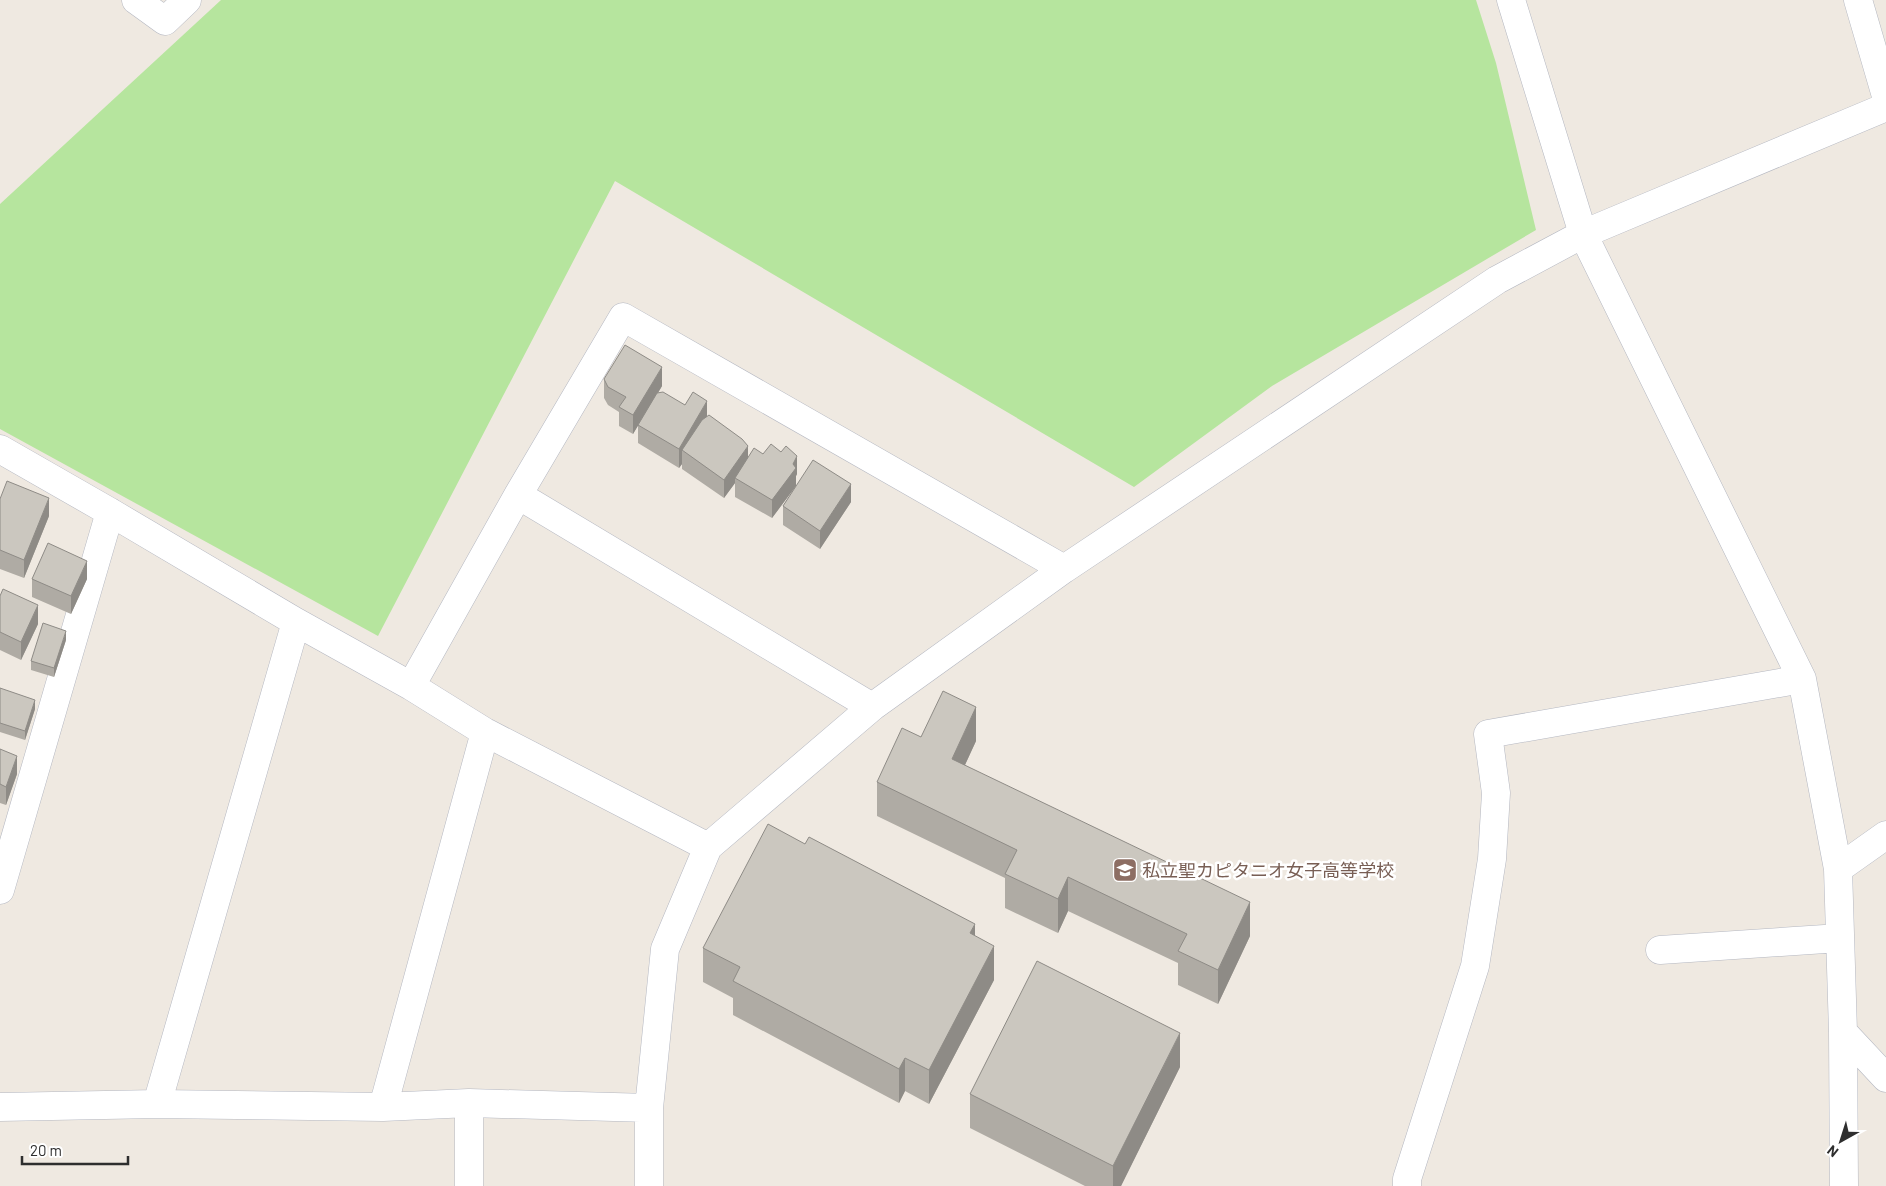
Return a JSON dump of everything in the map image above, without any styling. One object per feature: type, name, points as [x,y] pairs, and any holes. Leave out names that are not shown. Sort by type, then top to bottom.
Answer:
[{"type":"street","points":[[136,0],[166,20],[188,0]]},
{"type":"street","points":[[1511,0],[1583,234],[1802,679],[1838,869],[1843,1032],[1844,1186]]},
{"type":"street","points":[[1858,0],[1886,96]]},
{"type":"street","points":[[649,1186],[649,1108],[665,950],[708,847],[872,707],[1064,569],[1497,280],[1583,234],[1886,107]]},
{"type":"street","points":[[411,686],[518,495],[623,316],[1064,569]]},
{"type":"street","points":[[0,449],[296,622],[411,686],[485,732],[708,847]]},
{"type":"street","points":[[518,495],[872,707]]},
{"type":"street","points":[[0,890],[110,512]]},
{"type":"street","points":[[157,1104],[296,622]]},
{"type":"street","points":[[1407,1186],[1407,1179],[1475,966],[1492,859],[1496,793],[1488,734],[1802,679]]},
{"type":"street","points":[[382,1108],[485,732]]},
{"type":"street","points":[[1838,869],[1886,835]]},
{"type":"street","points":[[1660,950],[1840,938]]},
{"type":"street","points":[[1843,1032],[1886,1078]]},
{"type":"street","points":[[0,1107],[157,1104],[382,1108],[469,1103],[649,1108]]},
{"type":"street","points":[[469,1103],[469,1186]]},
{"type":"green space","points":[[221,0],[1476,0],[1496,63],[1536,230],[1272,386],[1134,487],[615,181],[378,636],[0,429],[0,204]]},
{"type":"building","points":[[625,345],[662,367],[633,415],[619,407],[626,397],[608,387],[604,379]]},
{"type":"building","points":[[663,392],[685,405],[693,392],[707,401],[679,449],[638,425],[657,393]]},
{"type":"building","points":[[709,415],[742,439],[748,446],[724,480],[682,450],[702,420]]},
{"type":"building","points":[[771,444],[781,452],[786,446],[797,456],[793,464],[796,468],[772,500],[735,478],[754,448],[763,454]]},
{"type":"building","points":[[813,460],[851,484],[820,531],[783,506]]},
{"type":"building","points":[[7,481],[49,498],[24,560],[0,550],[0,499]]},
{"type":"building","points":[[48,543],[87,561],[71,596],[32,579]]},
{"type":"building","points":[[3,589],[38,605],[21,642],[0,632],[0,596]]},
{"type":"building","points":[[43,623],[66,631],[54,668],[31,661]]},
{"type":"building","points":[[0,688],[35,700],[25,731],[0,723]]},
{"type":"building","points":[[943,691],[976,707],[952,759],[1250,902],[1218,970],[1178,951],[1187,934],[1068,877],[1058,899],[1005,874],[1017,850],[877,782],[902,728],[921,737]]},
{"type":"building","points":[[0,749],[17,756],[6,787],[0,784]]},
{"type":"building","points":[[768,824],[805,844],[809,837],[975,924],[970,933],[994,946],[929,1070],[905,1058],[899,1069],[733,981],[740,967],[703,948]]},
{"type":"building","points":[[1037,961],[1180,1033],[1113,1166],[970,1094]]},
{"type":"place","name":"私立聖カピタニオ女子高等学校","points":[[1125,870]]}]
